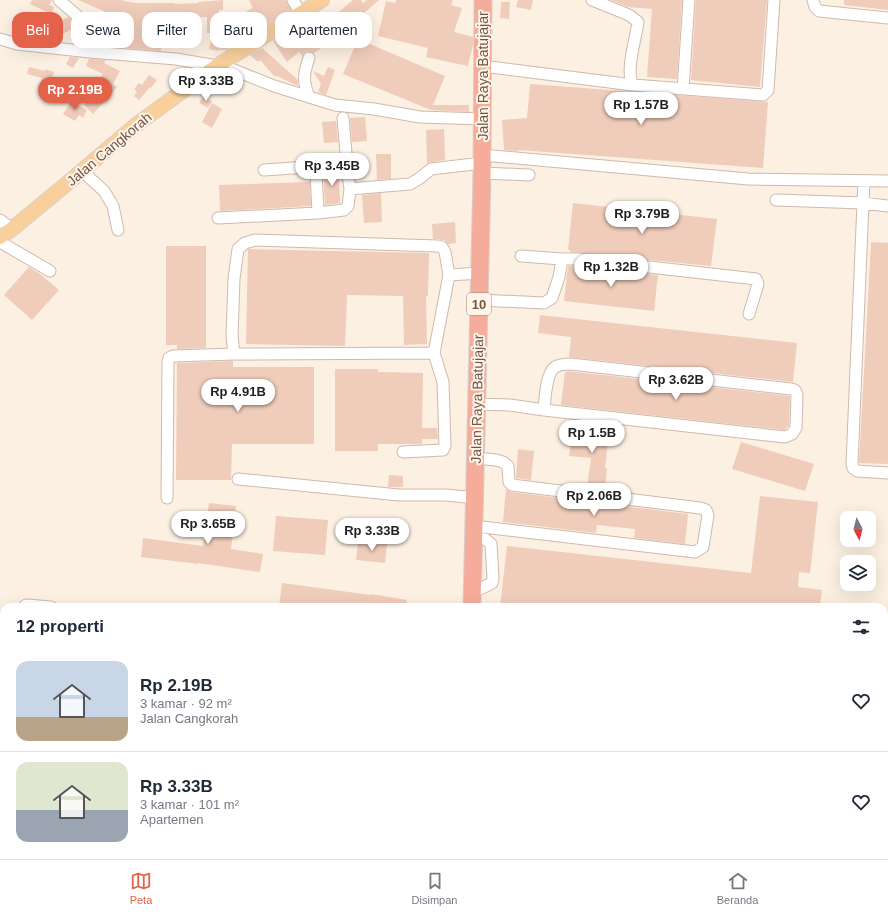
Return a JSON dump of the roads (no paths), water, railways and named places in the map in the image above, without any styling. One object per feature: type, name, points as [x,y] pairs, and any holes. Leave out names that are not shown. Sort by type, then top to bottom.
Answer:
[{"type":"highway","name":"Jalan Raya Batujajar","points":[[472,600],[482,164],[483,0]]},
{"type":"main road","name":"Jalan Cangkorah","points":[[304,12],[322,0]]},
{"type":"main road","name":"Jalan Cangkorah","points":[[0,237],[12,229],[136,125],[218,66],[275,30]]},
{"type":"street","points":[[59,0],[81,19],[86,32],[90,52]]},
{"type":"street","points":[[293,0],[300,12]]},
{"type":"street","points":[[592,0],[629,15],[638,22],[630,68],[630,80],[632,85]]},
{"type":"street","points":[[683,89],[689,0]]},
{"type":"street","points":[[482,66],[632,85],[762,95],[768,90],[774,0]]},
{"type":"street","points":[[813,0],[816,9],[819,11],[888,18]]},
{"type":"street","points":[[0,39],[17,44],[90,52],[176,58],[229,67],[274,86],[335,105],[420,117],[482,119]]},
{"type":"street","points":[[309,58],[304,69],[304,84],[309,97]]},
{"type":"street","points":[[218,218],[318,213],[344,210],[348,206],[350,189],[343,118]]},
{"type":"street","points":[[350,189],[410,184],[431,169],[482,164],[748,179],[888,181]]},
{"type":"street","points":[[482,164],[529,175]]},
{"type":"street","points":[[264,170],[314,169],[316,171],[318,213]]},
{"type":"street","points":[[82,171],[104,191],[113,206],[118,230]]},
{"type":"street","points":[[864,181],[852,464],[853,468],[857,471],[888,473]]},
{"type":"street","points":[[776,200],[863,203],[888,206]]},
{"type":"street","points":[[0,220],[12,229]]},
{"type":"street","points":[[234,354],[232,336],[234,279],[238,249],[245,243],[255,240],[442,247],[445,252],[448,275],[434,353],[443,382],[445,446],[443,450],[403,452]]},
{"type":"street","points":[[0,242],[50,271]]},
{"type":"street","points":[[520,256],[586,260],[756,279],[758,284],[749,314]]},
{"type":"street","points":[[479,300],[544,303],[552,298],[559,277],[562,259]]},
{"type":"street","points":[[448,275],[480,273]]},
{"type":"street","points":[[167,498],[169,358],[173,356],[234,354],[434,353]]},
{"type":"street","points":[[477,404],[510,406],[544,410],[785,437],[792,434],[796,428],[797,395],[795,390],[791,389],[571,364],[554,367],[551,371],[548,379],[544,410]]},
{"type":"street","points":[[474,532],[695,552],[703,547],[708,515],[706,510],[700,508],[512,485],[509,482],[508,466],[503,462],[475,458]]},
{"type":"street","points":[[238,479],[399,496],[447,495],[475,498]]}]
